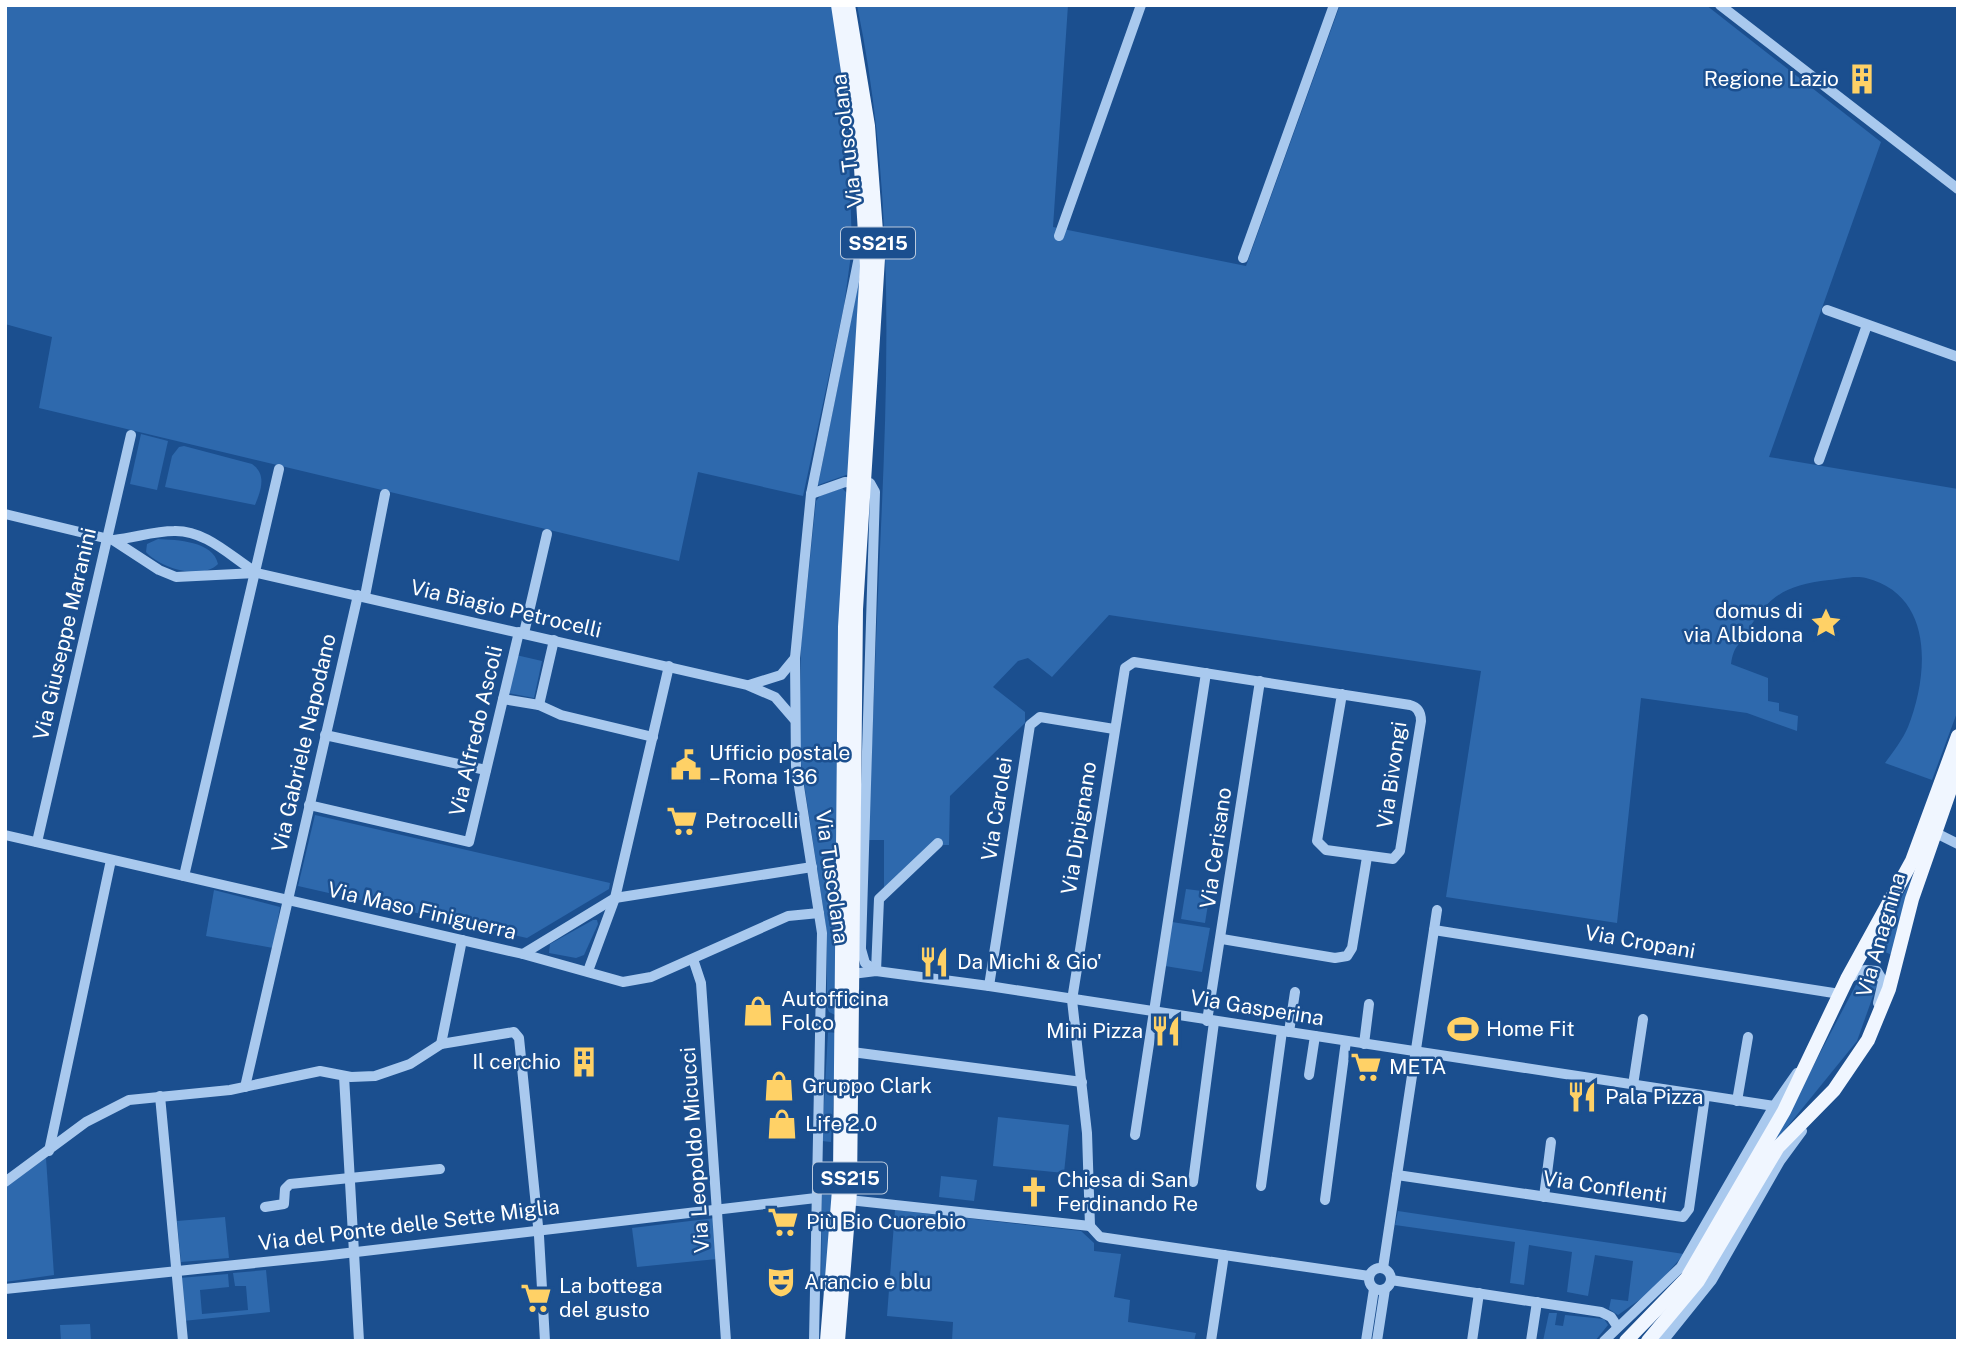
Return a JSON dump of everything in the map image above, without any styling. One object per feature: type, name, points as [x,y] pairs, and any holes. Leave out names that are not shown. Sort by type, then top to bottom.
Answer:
[{"type":"main road","name":"Via Tuscolana","points":[[827,1341],[836,1299],[849,1200],[852,1052],[846,1019],[852,974],[858,481],[867,293],[866,216],[855,103],[838,5]]},
{"type":"main road","name":"Via Tuscolana","points":[[838,1341],[836,1299],[839,1177],[846,1019],[845,627],[876,322],[878,247],[868,126],[848,5]]},
{"type":"main road","name":"Via Anagnina","points":[[1626,1341],[1670,1298],[1694,1268],[1784,1111],[1847,979],[1912,861],[1958,736]]},
{"type":"main road","name":"Via Anagnina","points":[[1648,1341],[1698,1281],[1778,1147],[1822,1104],[1843,1079],[1868,1040],[1889,989],[1912,899],[1958,767]]},
{"type":"street","points":[[1059,236],[1141,5]]},
{"type":"street","points":[[1243,258],[1334,5]]},
{"type":"street","points":[[1720,5],[1958,189]]},
{"type":"street","name":"Via Tuscolana","points":[[814,1341],[820,1010],[819,913],[797,781],[794,719],[796,658],[811,494],[856,281],[866,216]]},
{"type":"street","points":[[1827,310],[1958,357]]},
{"type":"street","points":[[1819,460],[1867,325]]},
{"type":"street","name":"Via Giuseppe Maranini","points":[[37,842],[110,539],[131,435]]},
{"type":"street","points":[[184,876],[257,573],[279,469]]},
{"type":"street","name":"Via Tuscolana","points":[[858,481],[872,485],[875,492],[861,947]]},
{"type":"street","points":[[811,494],[858,481]]},
{"type":"street","name":"Via Gabriele Napodano","points":[[245,1087],[325,735],[385,494]]},
{"type":"street","name":"Via Biagio Petrocelli","points":[[5,514],[110,539],[159,570],[176,577],[257,573],[747,685],[775,697],[794,719]]},
{"type":"street","name":"Via Biagio Petrocelli","points":[[110,539],[186,532],[205,539],[257,573]]},
{"type":"street","name":"Via Alfredo Ascoli","points":[[309,805],[469,842],[503,699],[547,534]]},
{"type":"street","points":[[142,558],[138,545],[147,536]]},
{"type":"street","points":[[218,576],[227,567],[228,554]]},
{"type":"street","points":[[539,705],[554,640]]},
{"type":"street","points":[[747,685],[776,677],[796,658]]},
{"type":"street","name":"Via Bivongi","points":[[1128,664],[1134,662],[1260,681],[1412,705],[1421,716],[1399,853],[1391,860],[1324,850],[1317,841],[1342,694]]},
{"type":"street","name":"Via Dipignano","points":[[1090,1226],[1082,1083],[1072,1000],[1114,729],[1128,664]]},
{"type":"street","points":[[588,971],[615,898],[669,666]]},
{"type":"street","name":"Via Cerisano","points":[[1135,1135],[1206,673]]},
{"type":"street","name":"Via Cerisano","points":[[1193,1182],[1211,1021],[1260,681]]},
{"type":"street","points":[[503,699],[539,705],[556,714],[653,737]]},
{"type":"street","name":"Via Carolei","points":[[989,986],[1030,725],[1040,718],[1114,729]]},
{"type":"street","points":[[854,785],[866,720]]},
{"type":"street","points":[[325,735],[486,769]]},
{"type":"street","points":[[1934,832],[1958,844]]},
{"type":"street","name":"Via Maso Finiguerra","points":[[5,835],[523,954],[632,983],[788,916],[819,913]]},
{"type":"street","points":[[876,971],[879,899],[938,843]]},
{"type":"street","points":[[1222,939],[1337,958],[1347,956],[1352,948],[1367,857]]},
{"type":"street","points":[[49,1151],[111,860]]},
{"type":"street","points":[[523,954],[615,898],[811,867]]},
{"type":"street","points":[[853,897],[861,947],[867,965],[876,971]]},
{"type":"street","points":[[1377,1341],[1383,1269],[1396,1175],[1437,910]]},
{"type":"street","name":"Via Cropani","points":[[1434,930],[1840,994]]},
{"type":"street","points":[[441,1044],[462,940]]},
{"type":"street","name":"Via Leopoldo Micucci","points":[[693,958],[701,983],[719,1209],[726,1341]]},
{"type":"street","points":[[1847,979],[1869,969],[1881,975],[1882,987],[1868,1040]]},
{"type":"street","name":"Via Gasperina","points":[[852,974],[876,971],[989,986],[1774,1106]]},
{"type":"street","points":[[1261,1186],[1285,1032],[1295,992]]},
{"type":"street","points":[[1364,1044],[1369,1004]]},
{"type":"street","points":[[820,1010],[829,1019],[846,1019]]},
{"type":"street","points":[[1633,1085],[1643,1019]]},
{"type":"street","points":[[5,1182],[113,1107],[138,1098],[245,1087],[320,1071],[364,1078],[391,1072],[415,1062],[441,1044],[510,1032],[517,1034],[538,1230],[545,1341]]},
{"type":"street","points":[[1309,1075],[1315,1036]]},
{"type":"street","points":[[1737,1101],[1748,1037]]},
{"type":"street","points":[[1325,1200],[1346,1041]]},
{"type":"street","points":[[852,1052],[1082,1083]]},
{"type":"street","name":"Via Anagnina","points":[[1604,1341],[1681,1267],[1774,1106],[1810,1058]]},
{"type":"street","points":[[344,1076],[352,1178],[359,1341]]},
{"type":"street","points":[[160,1096],[183,1341]]},
{"type":"street","name":"Via Conflenti","points":[[1396,1175],[1685,1216],[1689,1209],[1705,1096]]},
{"type":"street","name":"Via Anagnina","points":[[1663,1341],[1703,1293],[1780,1161],[1822,1104]]},
{"type":"street","points":[[1544,1197],[1551,1142]]},
{"type":"street","points":[[265,1207],[284,1204],[285,1189],[290,1185],[440,1168]]},
{"type":"street","name":"Via del Ponte delle Sette Miglia","points":[[5,1289],[355,1252],[816,1198]]},
{"type":"street","points":[[849,1200],[1090,1226],[1100,1237],[1369,1276],[1383,1286],[1479,1293],[1604,1313],[1617,1326]]},
{"type":"street","points":[[1211,1341],[1224,1255]]},
{"type":"street","points":[[1369,1276],[1376,1269],[1383,1269]]},
{"type":"street","points":[[1366,1341],[1383,1286]]},
{"type":"street","points":[[815,1287],[823,1299],[836,1299]]},
{"type":"street","points":[[1472,1341],[1479,1293]]},
{"type":"street","points":[[1531,1341],[1537,1302]]},
{"type":"shaded area","points":[[5,5],[832,5],[847,95],[852,247],[844,306],[803,496],[698,472],[679,561],[39,408],[52,337],[5,324]]},
{"type":"shaded area","points":[[857,5],[1068,5],[1053,227],[1246,266],[1340,5],[1706,5],[1881,142],[1769,457],[1958,489],[1958,710],[1932,780],[1885,763],[1908,727],[1920,684],[1920,639],[1915,619],[1904,601],[1888,587],[1862,577],[1801,585],[1780,594],[1763,609],[1735,649],[1731,664],[1768,678],[1768,701],[1779,703],[1779,711],[1798,716],[1797,731],[1747,713],[1641,698],[1617,923],[1446,897],[1481,671],[1109,615],[1052,677],[1028,658],[1018,661],[993,687],[1025,712],[1025,723],[950,796],[949,845],[931,845],[884,888],[884,840],[868,840],[885,428],[886,287],[878,146],[870,75]]},
{"type":"shaded area","points":[[859,282],[849,474],[818,485],[858,285]]},
{"type":"shaded area","points":[[141,434],[168,441],[157,490],[130,484]]},
{"type":"shaded area","points":[[184,446],[252,464],[257,468],[261,488],[255,505],[165,487],[172,456],[179,447]]},
{"type":"shaded area","points":[[842,488],[848,494],[837,1016],[829,1012],[827,1007],[827,934],[799,750],[801,645],[816,501],[820,496]]},
{"type":"shaded area","points":[[158,539],[184,541],[202,546],[215,556],[218,564],[202,572],[170,567],[146,552],[147,544]]},
{"type":"shaded area","points":[[516,655],[542,661],[534,698],[508,693]]},
{"type":"shaded area","points":[[315,815],[610,883],[609,889],[527,938],[298,886]]},
{"type":"shaded area","points":[[1918,867],[1894,956],[1874,947]]},
{"type":"shaded area","points":[[1186,889],[1210,892],[1205,923],[1181,919]]},
{"type":"shaded area","points":[[214,890],[280,907],[273,948],[206,936]]},
{"type":"shaded area","points":[[597,920],[598,924],[584,955],[576,958],[549,953],[550,944]]},
{"type":"shaded area","points":[[1172,922],[1210,928],[1202,972],[1165,966]]},
{"type":"shaded area","points":[[1875,975],[1878,982],[1857,1041],[1770,1148],[1858,981]]},
{"type":"shaded area","points":[[828,1032],[837,1033],[831,1142],[822,1141]]},
{"type":"shaded area","points":[[998,1117],[1069,1125],[1064,1173],[993,1166]]},
{"type":"shaded area","points":[[46,1158],[54,1275],[5,1282],[5,1187]]},
{"type":"shaded area","points":[[941,1176],[977,1180],[974,1201],[939,1197]]},
{"type":"shaded area","points":[[822,1190],[834,1190],[824,1294],[821,1286]]},
{"type":"shaded area","points":[[895,1210],[1081,1231],[1094,1243],[1094,1251],[1121,1254],[1114,1297],[1130,1300],[1128,1322],[1196,1333],[1194,1341],[952,1341],[953,1322],[887,1316]]},
{"type":"shaded area","points":[[1398,1211],[1684,1254],[1652,1291],[1618,1315],[1609,1309],[1611,1299],[1628,1301],[1633,1261],[1595,1255],[1588,1296],[1567,1292],[1572,1252],[1529,1245],[1524,1285],[1510,1283],[1515,1242],[1395,1225]]},
{"type":"shaded area","points":[[225,1217],[229,1258],[181,1262],[177,1221]]},
{"type":"shaded area","points":[[715,1218],[717,1259],[637,1267],[632,1228]]},
{"type":"shaded area","points":[[266,1270],[270,1312],[183,1321],[179,1278],[228,1274],[229,1287],[200,1290],[202,1314],[248,1310],[246,1286],[235,1286],[233,1273]]},
{"type":"shaded area","points":[[1549,1313],[1557,1313],[1555,1325],[1563,1326],[1565,1315],[1604,1319],[1608,1325],[1595,1341],[1543,1341]]},
{"type":"shaded area","points":[[90,1324],[91,1341],[61,1341],[60,1325]]},
{"type":"place","name":"Regione Lazio","points":[[1862,79]]},
{"type":"place","name":"domus di via Albidona","points":[[1826,623]]},
{"type":"place","name":"Ufficio postale – Roma 136","points":[[686,765]]},
{"type":"place","name":"Petrocelli","points":[[682,821]]},
{"type":"place","name":"Da Michi & Gio'","points":[[934,962]]},
{"type":"place","name":"Autofficina Folco","points":[[758,1011]]},
{"type":"place","name":"Home Fit","points":[[1463,1029]]},
{"type":"place","name":"Mini Pizza","points":[[1166,1031]]},
{"type":"place","name":"Il cerchio","points":[[584,1062]]},
{"type":"place","name":"META","points":[[1366,1067]]},
{"type":"place","name":"Gruppo Clark","points":[[779,1086]]},
{"type":"place","name":"Pala Pizza","points":[[1582,1097]]},
{"type":"place","name":"Life 2.0","points":[[782,1124]]},
{"type":"place","name":"Chiesa di San Ferdinando Re","points":[[1034,1192]]},
{"type":"place","name":"Più Bio Cuorebio","points":[[783,1222]]},
{"type":"place","name":"Arancio e blu","points":[[781,1282]]},
{"type":"place","name":"La bottega del gusto","points":[[536,1298]]}]
